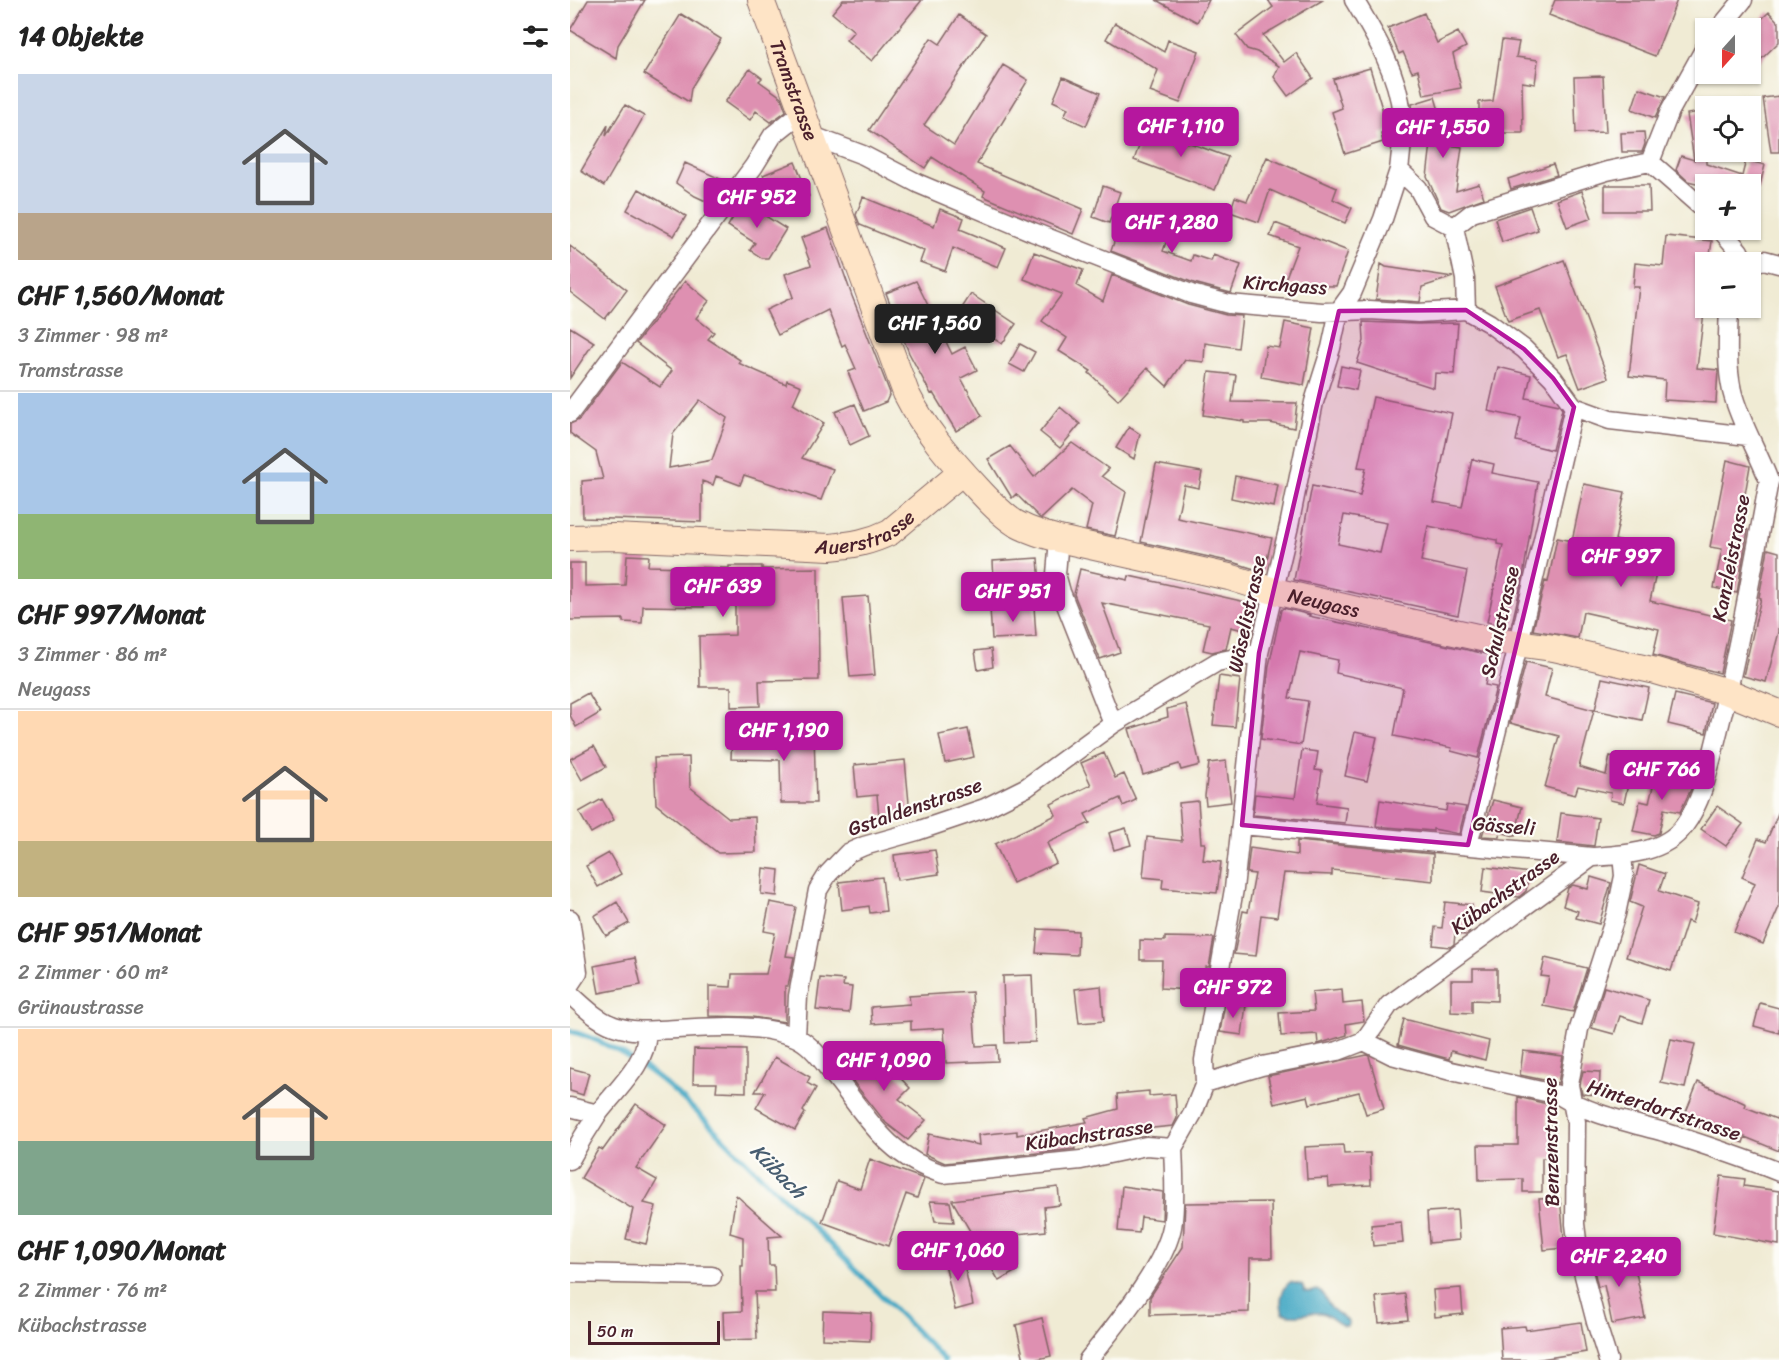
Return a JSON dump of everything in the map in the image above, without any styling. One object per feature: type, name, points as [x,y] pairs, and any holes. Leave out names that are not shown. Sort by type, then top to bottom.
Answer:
[{"type":"main road","name":"Tramstrasse","points":[[761,0],[906,393],[916,415],[962,472]]},
{"type":"main road","name":"Auerstrasse","points":[[570,538],[614,537],[830,547],[855,545],[877,539],[890,532],[962,472]]},
{"type":"main road","name":"Neugass","points":[[962,472],[994,506],[1015,523],[1036,533],[1229,577],[1274,591],[1486,639],[1554,648],[1656,671],[1718,688],[1779,713]]},
{"type":"street","name":"Wäselistrasse","points":[[1205,1083],[1204,1060],[1225,947],[1242,825],[1258,653],[1274,591],[1314,402],[1331,348],[1339,311],[1352,293],[1383,219],[1399,170],[1403,117],[1399,94],[1378,42],[1354,0]]},
{"type":"street","points":[[1728,18],[1743,0]]},
{"type":"street","points":[[1650,162],[1670,111],[1695,66]]},
{"type":"street","name":"Kirchgass","points":[[806,124],[928,188],[1191,294],[1229,304],[1322,312],[1418,313],[1466,310]]},
{"type":"street","points":[[570,413],[754,166],[773,135],[806,124]]},
{"type":"street","points":[[1454,227],[1472,213],[1607,171],[1650,162]]},
{"type":"street","points":[[1650,162],[1695,201]]},
{"type":"street","points":[[1399,170],[1418,188],[1433,216],[1454,227]]},
{"type":"street","points":[[1454,227],[1465,279],[1466,310],[1489,323],[1524,349],[1553,378],[1574,407],[1610,420],[1748,436]]},
{"type":"street","points":[[1730,240],[1739,252]]},
{"type":"street","points":[[1761,261],[1779,264]]},
{"type":"street","name":"Kanzleistrasse","points":[[1718,688],[1769,481],[1748,436],[1732,391],[1728,352],[1729,318]]},
{"type":"street","name":"Schulstrasse","points":[[1468,845],[1519,642],[1574,407]]},
{"type":"street","points":[[1059,539],[1056,574],[1061,592],[1113,724]]},
{"type":"street","name":"Gstaldenstrasse","points":[[796,1037],[798,996],[818,890],[828,874],[849,853],[864,846],[985,808],[1027,787],[1113,724],[1217,662],[1258,653]]},
{"type":"street","name":"Gässeli","points":[[1242,825],[1592,857],[1622,855],[1646,850],[1668,840],[1684,827],[1700,796],[1718,688]]},
{"type":"street","name":"Benzenstrasse","points":[[1608,1360],[1579,1256],[1575,1224],[1576,1122],[1569,1085],[1579,1029],[1616,914],[1624,876],[1622,855]]},
{"type":"street","name":"Kübachstrasse","points":[[1364,1041],[1389,1005],[1592,857]]},
{"type":"street","points":[[570,919],[578,972],[570,984]]},
{"type":"street","points":[[570,994],[578,1013]]},
{"type":"street","name":"Kübachstrasse","points":[[578,1013],[613,1026],[646,1032],[744,1027],[796,1037],[824,1063],[884,1139],[903,1156],[924,1168],[943,1174],[1081,1160],[1146,1146],[1173,1148],[1193,1113],[1205,1083]]},
{"type":"street","points":[[570,1160],[598,1114],[638,1063],[648,1042],[646,1032]]},
{"type":"street","points":[[1205,1083],[1262,1066],[1338,1051],[1364,1041]]},
{"type":"street","name":"Hinterdorfstrasse","points":[[1364,1041],[1392,1055],[1450,1071],[1559,1095],[1574,1104],[1604,1116],[1670,1134],[1779,1172]]},
{"type":"street","points":[[570,1107],[598,1114]]},
{"type":"street","points":[[1088,1360],[1123,1315],[1161,1259],[1170,1238],[1173,1224],[1173,1148]]},
{"type":"street","points":[[570,1274],[712,1276]]},
{"type":"highlighted area","points":[[1466,310],[1524,349],[1553,378],[1574,407],[1468,845],[1242,825],[1259,653],[1339,311]]},
{"type":"water","points":[[1290,1282],[1302,1285],[1305,1291],[1317,1290],[1322,1293],[1331,1308],[1349,1322],[1347,1326],[1321,1313],[1294,1315],[1283,1313],[1282,1296]]},
{"type":"building","points":[[588,0],[645,0],[618,45],[616,58],[570,30]]},
{"type":"building","points":[[843,0],[922,0],[872,61],[846,40],[854,31],[832,13]]},
{"type":"building","points":[[1156,0],[1209,0],[1197,22]]},
{"type":"building","points":[[1268,0],[1323,0],[1263,35],[1284,62],[1296,53],[1313,78],[1288,96],[1274,77],[1279,66],[1257,52],[1247,49],[1236,35],[1273,7]]},
{"type":"building","points":[[1555,0],[1677,0],[1655,56],[1549,15]]},
{"type":"building","points":[[1769,12],[1779,23],[1779,42],[1761,59],[1761,20]]},
{"type":"building","points":[[1424,13],[1437,43],[1458,32],[1466,47],[1453,54],[1461,88],[1424,95],[1418,70],[1412,72],[1403,52],[1399,54],[1388,28]]},
{"type":"building","points":[[681,14],[721,39],[691,88],[689,102],[644,74]]},
{"type":"building","points":[[959,15],[986,34],[924,125],[954,145],[1003,65],[1028,80],[977,164],[1083,209],[1073,234],[983,196],[985,191],[932,157],[925,168],[869,130],[931,38],[940,44]]},
{"type":"building","points":[[1115,23],[1164,52],[1168,40],[1199,51],[1180,103],[1150,92],[1158,70],[1106,39]]},
{"type":"building","points":[[1502,40],[1519,42],[1516,57],[1538,60],[1535,84],[1522,82],[1523,133],[1479,133],[1479,102],[1493,101]]},
{"type":"building","points":[[1370,68],[1383,112],[1390,110],[1391,131],[1381,134],[1383,142],[1345,154],[1332,112],[1342,108],[1333,79]]},
{"type":"building","points":[[750,69],[762,78],[759,81],[781,97],[786,111],[771,122],[756,111],[750,120],[725,102]]},
{"type":"building","points":[[1603,76],[1606,132],[1576,133],[1574,77]]},
{"type":"building","points":[[1063,77],[1100,93],[1086,126],[1064,116],[1068,108],[1053,101]]},
{"type":"building","points":[[1639,88],[1665,97],[1655,118],[1632,109]]},
{"type":"building","points":[[1779,96],[1779,152],[1771,152],[1763,98]]},
{"type":"building","points":[[1435,97],[1449,145],[1462,147],[1456,191],[1479,184],[1484,198],[1449,211],[1441,208],[1427,177],[1433,127],[1415,132],[1414,127],[1412,104]]},
{"type":"building","points":[[625,105],[644,116],[604,186],[581,171],[608,125],[606,136]]},
{"type":"building","points":[[1695,113],[1695,162],[1706,162],[1706,164],[1736,174],[1695,174],[1695,183],[1688,181],[1676,170],[1681,156],[1694,160],[1687,114]]},
{"type":"building","points":[[1146,127],[1228,157],[1215,190],[1134,160]]},
{"type":"building","points":[[1644,132],[1645,144],[1642,152],[1622,152],[1621,133]]},
{"type":"building","points":[[1267,157],[1337,188],[1333,199],[1352,208],[1345,223],[1270,190],[1259,222],[1230,212],[1235,197],[1247,201]]},
{"type":"building","points":[[795,162],[809,196],[777,210],[763,175]]},
{"type":"building","points":[[1746,162],[1765,165],[1761,181],[1761,174],[1742,174]]},
{"type":"building","points":[[685,163],[727,182],[712,204],[676,183]]},
{"type":"building","points":[[1553,164],[1557,175],[1511,189],[1508,179]]},
{"type":"building","points":[[1605,185],[1649,185],[1650,211],[1605,211]]},
{"type":"building","points":[[1103,186],[1120,192],[1109,223],[1093,217]]},
{"type":"building","points":[[639,189],[686,216],[674,236],[627,210]]},
{"type":"building","points":[[1582,191],[1592,218],[1567,227],[1557,200]]},
{"type":"building","points":[[863,197],[934,226],[940,209],[964,218],[960,229],[1006,248],[998,267],[953,248],[945,271],[920,262],[924,251],[860,225],[856,215]]},
{"type":"building","points":[[742,201],[786,229],[768,258],[762,258],[750,250],[755,243],[728,226],[735,214],[733,213]]},
{"type":"building","points":[[1144,207],[1174,218],[1163,251],[1191,261],[1193,255],[1211,261],[1213,255],[1241,265],[1231,293],[1194,283],[1111,251],[1119,227],[1135,233]]},
{"type":"building","points":[[1530,207],[1538,230],[1502,242],[1495,219]]},
{"type":"building","points":[[1275,223],[1348,251],[1336,286],[1283,285],[1298,246],[1270,236]]},
{"type":"building","points":[[828,228],[890,393],[886,402],[864,411],[848,372],[856,369],[845,344],[842,346],[828,310],[778,335],[766,310],[793,297],[785,274],[811,265],[801,238]]},
{"type":"building","points":[[1666,236],[1712,241],[1710,252],[1695,252],[1695,318],[1703,318],[1697,368],[1718,370],[1716,403],[1664,400],[1665,380],[1629,376],[1639,287],[1633,287],[1635,263],[1663,266]]},
{"type":"building","points":[[570,246],[627,290],[605,319],[570,292]]},
{"type":"building","points":[[1034,252],[1083,270],[1077,286],[1103,301],[1112,275],[1188,305],[1226,315],[1242,316],[1238,348],[1205,343],[1204,362],[1185,360],[1167,386],[1147,368],[1118,400],[1089,373],[1091,371],[1059,351],[1067,338],[1042,321],[1062,294],[1024,279]]},
{"type":"building","points":[[1564,260],[1608,378],[1580,388],[1567,354],[1558,357],[1540,310],[1508,321],[1495,286]]},
{"type":"building","points":[[1381,264],[1386,267],[1453,277],[1422,287],[1420,302],[1376,299]]},
{"type":"building","points":[[685,281],[709,301],[696,318],[714,332],[708,339],[740,360],[738,363],[786,384],[787,380],[801,386],[793,404],[824,423],[802,458],[833,469],[821,500],[744,475],[740,485],[716,476],[713,485],[702,481],[702,522],[583,518],[582,481],[603,479],[596,452],[570,433],[570,424],[579,420],[622,362],[660,387],[672,371],[636,343]],"holes":[[[700,400],[727,418],[712,460],[669,468],[673,434]]]},
{"type":"building","points":[[916,281],[952,354],[965,347],[977,370],[961,378],[982,416],[956,431],[933,393],[931,394],[909,353],[886,293]]},
{"type":"building","points":[[971,294],[1016,324],[1002,344],[960,317],[960,311]]},
{"type":"building","points":[[1285,322],[1314,328],[1304,385],[1261,377],[1266,346],[1280,348]]},
{"type":"building","points":[[1363,322],[1458,323],[1454,374],[1435,373],[1434,388],[1357,363],[1364,341]]},
{"type":"building","points":[[570,327],[594,342],[570,378]]},
{"type":"building","points":[[1020,344],[1035,352],[1024,372],[1009,364]]},
{"type":"building","points":[[1341,366],[1360,370],[1356,390],[1337,386]]},
{"type":"building","points":[[1498,367],[1531,375],[1526,398],[1559,405],[1562,409],[1552,450],[1516,441],[1521,418],[1488,411]]},
{"type":"building","points":[[1209,372],[1236,375],[1232,402],[1297,403],[1294,428],[1270,423],[1244,423],[1244,421],[1203,415]]},
{"type":"building","points":[[1373,397],[1452,413],[1434,502],[1462,507],[1472,459],[1494,464],[1492,473],[1538,482],[1523,576],[1511,627],[1487,622],[1503,545],[1497,544],[1497,540],[1428,526],[1421,561],[1467,571],[1458,615],[1294,580],[1312,486],[1360,496],[1366,468],[1358,467]],"holes":[[[1344,515],[1387,523],[1380,553],[1338,544]]]},
{"type":"building","points":[[855,404],[869,436],[850,445],[835,412]]},
{"type":"building","points":[[1060,407],[1080,424],[1060,448],[1040,432]]},
{"type":"building","points":[[1129,427],[1140,434],[1134,459],[1116,448]]},
{"type":"building","points":[[1072,443],[1109,469],[1102,476],[1126,492],[1115,536],[1086,530],[1092,505],[1072,490],[1040,518],[1016,494],[1012,498],[988,459],[1010,446],[1034,477]]},
{"type":"building","points":[[1727,460],[1750,466],[1739,528],[1748,530],[1737,593],[1714,588],[1722,549],[1710,547]]},
{"type":"building","points":[[1156,464],[1202,472],[1199,488],[1184,485],[1177,518],[1272,538],[1264,572],[1232,562],[1141,542]]},
{"type":"building","points":[[1235,476],[1278,485],[1274,507],[1231,498]]},
{"type":"building","points":[[1584,484],[1625,492],[1615,540],[1661,551],[1650,601],[1731,620],[1720,673],[1653,655],[1659,629],[1583,612],[1578,638],[1533,630],[1545,581],[1548,582],[1557,538],[1572,541]]},
{"type":"building","points":[[1768,549],[1779,552],[1779,632],[1766,682],[1743,676],[1761,598],[1759,597]]},
{"type":"building","points":[[627,555],[649,556],[648,566],[818,568],[819,680],[759,681],[760,706],[731,707],[731,687],[700,687],[699,636],[735,635],[735,602],[704,602],[704,607],[643,606],[642,623],[623,622],[623,619],[570,620],[570,563],[585,563],[585,586],[625,585]]},
{"type":"building","points":[[1038,558],[1041,598],[1023,599],[1021,580],[994,581],[993,561]]},
{"type":"building","points":[[1080,569],[1128,580],[1129,576],[1259,605],[1253,629],[1244,627],[1243,630],[1231,627],[1226,649],[1212,652],[1203,650],[1209,624],[1102,603],[1120,652],[1100,659],[1074,594]]},
{"type":"building","points":[[868,596],[875,675],[850,677],[843,598]]},
{"type":"building","points":[[1034,606],[1036,637],[992,639],[990,608]]},
{"type":"building","points":[[1283,608],[1309,616],[1491,655],[1485,685],[1496,687],[1478,758],[1451,751],[1452,748],[1394,736],[1403,688],[1336,673],[1338,660],[1300,652],[1289,698],[1308,701],[1301,745],[1261,739],[1269,666]]},
{"type":"building","points":[[991,649],[993,667],[978,670],[975,651]]},
{"type":"building","points":[[1526,662],[1552,668],[1545,697],[1594,710],[1579,767],[1606,775],[1610,756],[1633,761],[1624,803],[1610,800],[1611,793],[1578,786],[1575,795],[1545,787],[1559,736],[1510,723]]},
{"type":"building","points":[[1219,676],[1240,679],[1235,727],[1213,725]]},
{"type":"building","points":[[1602,678],[1649,688],[1642,720],[1595,710]]},
{"type":"building","points":[[588,693],[600,713],[576,727],[570,715],[570,703]]},
{"type":"building","points":[[1675,694],[1712,703],[1706,733],[1668,724]]},
{"type":"building","points":[[1186,704],[1200,765],[1181,770],[1179,764],[1143,775],[1129,729],[1168,717],[1167,709]]},
{"type":"building","points":[[968,729],[974,757],[945,763],[939,735]]},
{"type":"building","points":[[1355,732],[1377,737],[1367,781],[1345,776]]},
{"type":"building","points":[[732,734],[755,736],[814,734],[816,803],[781,803],[780,760],[731,759]]},
{"type":"building","points":[[594,746],[606,767],[582,780],[570,759]]},
{"type":"building","points":[[1302,750],[1318,752],[1315,770],[1322,771],[1317,803],[1347,807],[1345,823],[1253,815],[1255,794],[1295,798]]},
{"type":"building","points":[[1104,753],[1115,778],[1124,774],[1136,800],[1123,806],[1120,798],[1085,814],[1090,823],[1047,843],[1056,863],[1013,883],[995,844],[1056,815],[1051,804],[1091,785],[1081,763]]},
{"type":"building","points":[[689,757],[690,787],[729,818],[755,817],[756,852],[718,853],[656,804],[654,758]]},
{"type":"building","points":[[905,760],[910,814],[879,816],[877,795],[857,797],[854,765]]},
{"type":"building","points":[[1226,761],[1231,802],[1206,805],[1209,763]]},
{"type":"building","points":[[1657,770],[1693,778],[1691,789],[1680,812],[1664,809],[1659,833],[1654,835],[1633,831],[1640,801],[1649,803]]},
{"type":"building","points":[[602,799],[614,820],[591,833],[579,812]]},
{"type":"building","points":[[1380,800],[1446,811],[1447,804],[1466,807],[1459,834],[1433,829],[1433,831],[1376,826]]},
{"type":"building","points":[[1493,800],[1522,807],[1515,836],[1500,832],[1499,837],[1482,836]]},
{"type":"building","points":[[1198,801],[1201,843],[1205,843],[1203,860],[1221,862],[1217,893],[1162,888],[1163,879],[1143,877],[1147,837],[1182,841],[1179,803]]},
{"type":"building","points":[[1717,806],[1743,824],[1726,846],[1701,829]]},
{"type":"building","points":[[1779,811],[1779,907],[1763,944],[1734,932],[1755,883],[1742,877],[1758,839],[1766,842]]},
{"type":"building","points":[[1561,813],[1598,818],[1594,846],[1557,842]]},
{"type":"building","points":[[1126,828],[1131,845],[1114,850],[1109,833]]},
{"type":"building","points":[[1297,841],[1433,854],[1433,881],[1332,870],[1332,875],[1284,873],[1277,917],[1261,915],[1256,956],[1234,954],[1243,911],[1248,912],[1255,874],[1247,873],[1250,848],[1297,855]]},
{"type":"building","points":[[935,850],[939,874],[897,880],[894,855]]},
{"type":"building","points":[[609,853],[621,874],[598,887],[586,866]]},
{"type":"building","points":[[1639,865],[1665,874],[1659,891],[1698,904],[1692,923],[1687,921],[1671,971],[1626,957],[1642,907],[1630,902]]},
{"type":"building","points":[[1485,867],[1529,873],[1526,891],[1519,897],[1482,892]]},
{"type":"building","points":[[763,868],[779,870],[777,896],[761,894]]},
{"type":"building","points":[[882,877],[886,911],[870,913],[869,906],[842,910],[839,882]]},
{"type":"building","points":[[1591,877],[1611,883],[1599,924],[1576,918],[1578,911],[1563,906],[1568,888],[1573,885],[1588,889]]},
{"type":"building","points":[[617,902],[629,923],[606,936],[594,916]]},
{"type":"building","points":[[770,902],[796,907],[786,956],[794,957],[788,986],[785,986],[785,1022],[752,1017],[709,1016],[709,986],[731,987],[732,974],[766,974],[775,933],[764,931]]},
{"type":"building","points":[[1445,902],[1472,905],[1469,933],[1455,934],[1454,944],[1450,947],[1433,945],[1435,927],[1442,928]]},
{"type":"building","points":[[1038,929],[1078,931],[1077,955],[1036,953]]},
{"type":"building","points":[[1165,937],[1214,938],[1209,967],[1206,967],[1203,998],[1188,997],[1188,990],[1161,988],[1162,960],[1140,960],[1140,940],[1165,941]]},
{"type":"building","points":[[635,958],[641,985],[599,993],[594,966]]},
{"type":"building","points":[[1545,958],[1587,968],[1573,1012],[1543,1006],[1549,977],[1541,976]]},
{"type":"building","points":[[1473,969],[1497,969],[1497,1001],[1472,1000],[1472,1013],[1451,1012],[1451,980],[1473,980]]},
{"type":"building","points":[[1032,975],[1035,1042],[1005,1043],[1003,976]]},
{"type":"building","points":[[820,978],[844,980],[843,986],[852,987],[849,1013],[816,1010]]},
{"type":"building","points":[[1101,986],[1104,1021],[1079,1023],[1075,989]]},
{"type":"building","points":[[1604,987],[1649,1000],[1642,1023],[1620,1016],[1614,1034],[1592,1028]]},
{"type":"building","points":[[1342,989],[1343,1004],[1362,1002],[1364,1021],[1346,1024],[1347,1035],[1318,1044],[1317,1034],[1281,1036],[1279,1013],[1314,1011],[1312,992]]},
{"type":"building","points":[[972,992],[976,1046],[997,1045],[998,1061],[946,1063],[944,1028],[911,1030],[911,1021],[872,1024],[871,1007],[910,1004],[909,996]]},
{"type":"building","points":[[1225,1003],[1246,1005],[1242,1035],[1220,1032]]},
{"type":"building","points":[[1760,1003],[1779,1008],[1779,1033],[1754,1026]]},
{"type":"building","points":[[1404,1019],[1489,1041],[1485,1060],[1451,1051],[1449,1059],[1398,1045]]},
{"type":"building","points":[[1671,1039],[1695,1044],[1685,1088],[1661,1083]]},
{"type":"building","points":[[868,1045],[910,1088],[899,1099],[926,1120],[908,1140],[886,1123],[843,1069]]},
{"type":"building","points":[[694,1049],[746,1050],[746,1092],[716,1091],[717,1083],[693,1083]]},
{"type":"building","points":[[1523,1051],[1563,1056],[1558,1083],[1520,1075]]},
{"type":"building","points":[[1367,1055],[1384,1109],[1366,1114],[1359,1092],[1310,1104],[1308,1096],[1274,1104],[1268,1076]]},
{"type":"building","points":[[775,1057],[810,1077],[807,1083],[816,1088],[795,1130],[756,1108],[765,1092],[755,1092]]},
{"type":"building","points":[[570,1068],[589,1073],[583,1095],[570,1091]]},
{"type":"building","points":[[1583,1071],[1600,1072],[1599,1095],[1582,1094],[1580,1085]]},
{"type":"building","points":[[1698,1082],[1746,1104],[1745,1107],[1779,1120],[1779,1151],[1745,1137],[1743,1143],[1708,1127],[1707,1129],[1682,1122]]},
{"type":"building","points":[[1149,1091],[1149,1096],[1175,1094],[1177,1118],[1173,1126],[1113,1132],[1113,1134],[1074,1145],[1075,1149],[945,1163],[925,1154],[929,1134],[979,1145],[978,1135],[1017,1131],[1017,1135],[1087,1122],[1085,1118],[1118,1109],[1117,1094]]},
{"type":"building","points":[[1518,1097],[1547,1104],[1547,1125],[1555,1125],[1555,1158],[1542,1158],[1542,1192],[1523,1192],[1523,1179],[1479,1180],[1478,1145],[1518,1145]]},
{"type":"building","points":[[636,1104],[666,1125],[636,1168],[657,1180],[644,1203],[656,1206],[646,1244],[626,1239],[633,1209],[581,1178],[599,1148],[603,1150]]},
{"type":"building","points":[[1343,1145],[1344,1154],[1370,1153],[1371,1185],[1329,1187],[1328,1178],[1307,1179],[1305,1147]]},
{"type":"building","points":[[870,1159],[924,1179],[917,1198],[906,1194],[888,1246],[822,1222],[837,1181],[860,1189]]},
{"type":"building","points":[[1721,1176],[1745,1179],[1744,1186],[1779,1191],[1779,1245],[1713,1233]]},
{"type":"building","points":[[1122,1186],[1163,1192],[1162,1220],[1141,1217],[1139,1233],[1118,1231]]},
{"type":"building","points":[[1058,1187],[1060,1205],[1044,1207],[1046,1231],[997,1236],[1018,1270],[999,1281],[952,1200]]},
{"type":"building","points":[[736,1195],[782,1236],[768,1237],[769,1265],[774,1265],[775,1292],[755,1292],[757,1339],[724,1340],[723,1312],[742,1311],[743,1237],[730,1233]]},
{"type":"building","points":[[1560,1198],[1565,1248],[1544,1250],[1539,1199]]},
{"type":"building","points":[[930,1201],[950,1202],[954,1222],[935,1221]]},
{"type":"building","points":[[1271,1202],[1272,1258],[1250,1258],[1249,1312],[1150,1315],[1150,1297],[1183,1247],[1185,1203]]},
{"type":"building","points":[[1457,1210],[1459,1240],[1429,1243],[1427,1212]]},
{"type":"building","points":[[1401,1222],[1403,1243],[1373,1246],[1371,1225]]},
{"type":"building","points":[[1619,1253],[1622,1270],[1635,1267],[1645,1318],[1612,1324],[1604,1285],[1598,1287],[1591,1258]]},
{"type":"building","points":[[962,1255],[973,1305],[955,1310],[944,1259]]},
{"type":"building","points":[[1461,1288],[1463,1314],[1435,1317],[1433,1290]]},
{"type":"building","points":[[1405,1294],[1408,1320],[1379,1323],[1376,1297]]},
{"type":"building","points":[[823,1311],[871,1313],[870,1341],[822,1339]]},
{"type":"building","points":[[1042,1318],[1051,1356],[1024,1360],[1016,1325]]},
{"type":"building","points":[[1581,1322],[1586,1352],[1534,1360],[1502,1360],[1500,1328],[1525,1326],[1526,1330]]},
{"type":"waterway","name":"Kübach","points":[[570,1031],[598,1041],[623,1054],[670,1088],[802,1216],[944,1360]]}]
